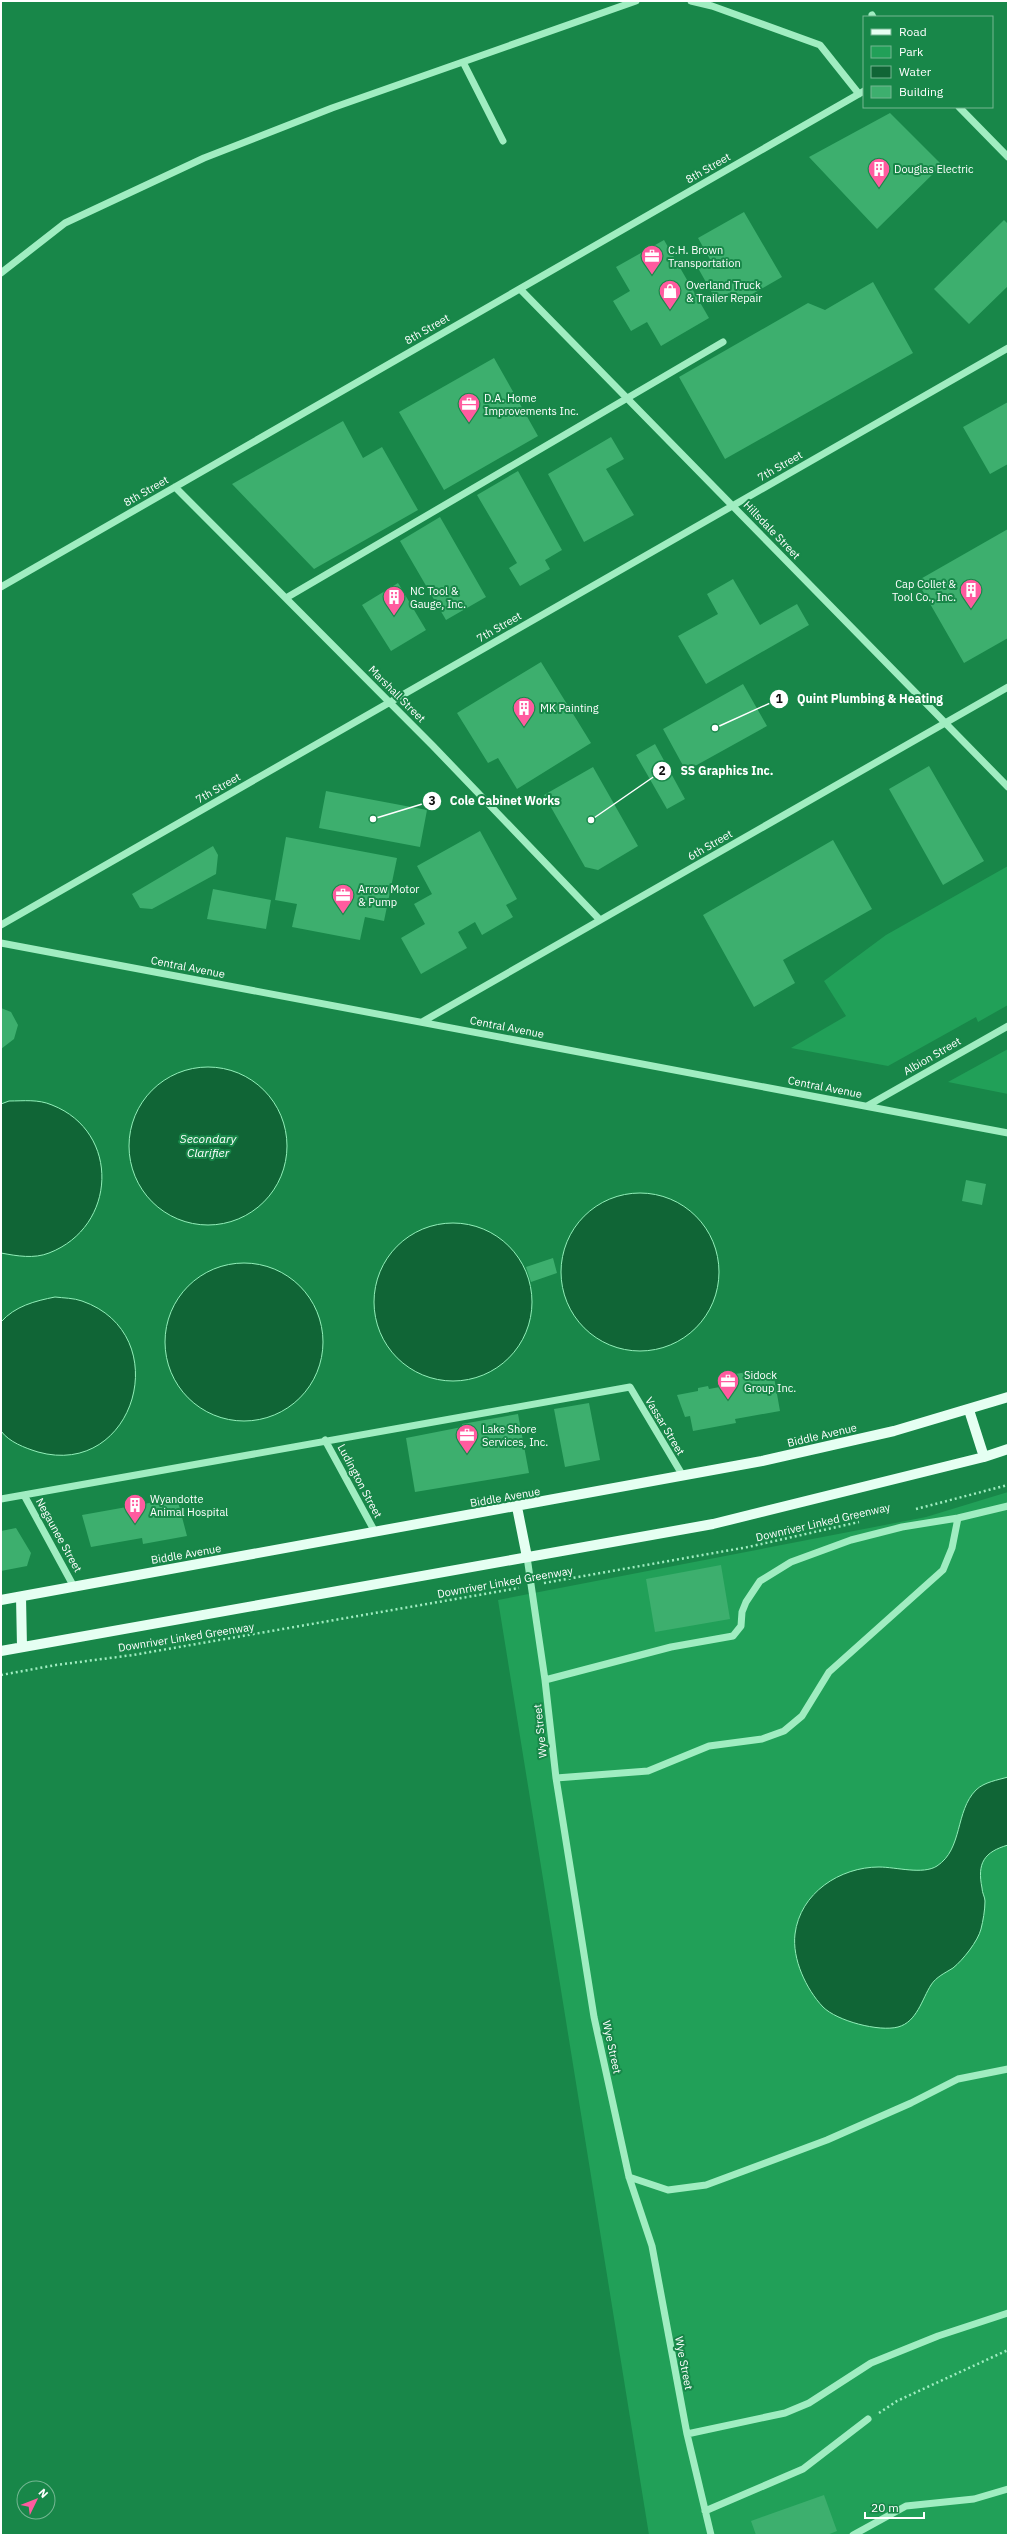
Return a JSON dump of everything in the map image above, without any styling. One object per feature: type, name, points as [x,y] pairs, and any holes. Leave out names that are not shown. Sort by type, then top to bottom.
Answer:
[{"type":"main road","name":"Biddle Avenue","points":[[1,1600],[375,1532],[517,1508],[828,1447],[969,1410],[1008,1397]]},
{"type":"main road","points":[[969,1410],[984,1457]]},
{"type":"main road","points":[[1,1651],[713,1524],[984,1457],[1008,1449]]},
{"type":"main road","points":[[517,1508],[527,1557]]},
{"type":"main road","points":[[21,1597],[22,1647]]},
{"type":"street","points":[[1,273],[65,223],[204,158],[332,108],[636,1]]},
{"type":"street","points":[[691,1],[712,6],[820,45],[861,93]]},
{"type":"street","points":[[463,62],[503,141]]},
{"type":"street","name":"8th Street","points":[[1,587],[861,93]]},
{"type":"street","points":[[960,108],[1008,157]]},
{"type":"street","name":"Hillsdale Street","points":[[520,289],[1008,787]]},
{"type":"street","points":[[286,598],[723,342]]},
{"type":"street","name":"7th Street","points":[[1,925],[1008,348]]},
{"type":"street","name":"Marshall Street","points":[[176,487],[390,703],[600,920]]},
{"type":"street","name":"6th Street","points":[[422,1022],[1008,687]]},
{"type":"street","name":"Central Avenue","points":[[1,943],[1008,1133]]},
{"type":"street","name":"Albion Street","points":[[867,1106],[1008,1026]]},
{"type":"street","name":"Vassar Street","points":[[325,1440],[630,1387],[682,1476]]},
{"type":"street","points":[[1,1499],[325,1440]]},
{"type":"street","name":"Ludington Street","points":[[325,1440],[375,1532]]},
{"type":"street","name":"Negaunee Street","points":[[24,1494],[74,1587]]},
{"type":"street","points":[[545,1680],[671,1647],[733,1636],[740,1626],[742,1612],[746,1602],[760,1580],[767,1574],[791,1562],[844,1542],[902,1527],[937,1520],[958,1518],[977,1512],[1008,1506]]},
{"type":"street","points":[[954,1537],[964,1519],[977,1512]]},
{"type":"street","points":[[556,1778],[648,1771],[709,1746],[762,1739],[784,1731],[802,1716],[829,1672],[942,1570],[954,1537],[958,1518]]},
{"type":"street","points":[[937,1520],[949,1525],[954,1537]]},
{"type":"street","name":"Wye Street","points":[[527,1557],[545,1680],[556,1778],[594,2017],[629,2177],[652,2246],[686,2434],[712,2535]]},
{"type":"street","points":[[629,2177],[668,2190],[706,2185],[827,2140],[911,2103],[958,2079],[1008,2069]]},
{"type":"street","points":[[686,2434],[785,2412],[809,2403],[871,2363],[938,2336],[1008,2313]]},
{"type":"street","points":[[705,2511],[803,2469],[868,2419]]},
{"type":"street","points":[[853,2535],[906,2506],[974,2499],[1008,2489]]},
{"type":"path","name":"Downriver Linked Greenway","points":[[908,1511],[1008,1485]]},
{"type":"path","name":"Downriver Linked Greenway","points":[[1,1675],[56,1665],[133,1655],[531,1586],[748,1547],[862,1522]]},
{"type":"path","points":[[868,2419],[897,2401],[1008,2350]]},
{"type":"green space","points":[[1008,866],[1008,1005],[978,1022],[976,1017],[888,1066],[791,1048],[846,1016],[824,981],[886,935]]},
{"type":"green space","points":[[1008,1049],[1008,1094],[948,1082]]},
{"type":"green space","points":[[1008,1492],[1008,2535],[649,2535],[498,1600],[926,1517]]},
{"type":"water","name":"Secondary Clarifier","points":[[208,1067],[238,1073],[252,1080],[264,1090],[274,1102],[281,1116],[287,1146],[281,1176],[274,1190],[264,1202],[252,1212],[238,1219],[208,1225],[178,1219],[164,1212],[152,1202],[142,1190],[135,1176],[129,1146],[135,1116],[142,1102],[152,1090],[164,1080],[178,1073]]},
{"type":"water","points":[[9,1101],[47,1103],[74,1118],[90,1136],[99,1157],[102,1179],[98,1202],[88,1223],[71,1240],[43,1255],[25,1256],[1,1253],[1,1104]]},
{"type":"water","points":[[640,1193],[670,1199],[696,1216],[713,1242],[719,1272],[713,1302],[696,1328],[670,1345],[640,1351],[610,1345],[584,1328],[567,1302],[561,1272],[567,1242],[584,1216],[610,1199]]},
{"type":"water","points":[[453,1223],[483,1229],[509,1246],[526,1272],[532,1302],[526,1332],[509,1358],[483,1375],[453,1381],[423,1375],[397,1358],[380,1332],[374,1302],[380,1272],[397,1246],[423,1229]]},
{"type":"water","points":[[244,1263],[274,1269],[300,1286],[317,1312],[323,1342],[317,1372],[300,1398],[274,1415],[244,1421],[214,1415],[188,1398],[171,1372],[165,1342],[171,1312],[188,1286],[214,1269]]},
{"type":"water","points":[[55,1297],[82,1301],[111,1318],[129,1342],[135,1370],[132,1399],[120,1425],[99,1444],[72,1455],[38,1452],[13,1441],[1,1431],[1,1322],[19,1308],[33,1302]]},
{"type":"water","points":[[1008,1777],[1008,1845],[993,1851],[984,1860],[982,1865],[982,1892],[985,1898],[984,1915],[977,1939],[970,1950],[953,1968],[933,1982],[914,2015],[905,2024],[890,2028],[870,2027],[848,2021],[829,2012],[811,1992],[798,1963],[796,1953],[795,1934],[798,1919],[813,1895],[824,1885],[837,1877],[864,1868],[886,1867],[924,1870],[937,1866],[945,1859],[951,1850],[965,1808],[969,1799],[976,1790],[987,1783]]},
{"type":"building","name":"Douglas Electric","points":[[890,113],[942,165],[877,229],[809,157]]},
{"type":"building","points":[[744,212],[782,277],[735,304],[729,293],[716,300],[698,268],[711,261],[698,238]]},
{"type":"building","points":[[1004,220],[1008,224],[1008,286],[969,324],[934,289]]},
{"type":"building","points":[[664,240],[709,318],[661,346],[647,322],[631,331],[613,301],[630,291],[616,267]]},
{"type":"building","points":[[873,282],[913,353],[725,459],[679,377],[808,303],[825,310]]},
{"type":"building","name":"D.A. Home Improvements Inc.","points":[[494,358],[538,436],[444,490],[399,412]]},
{"type":"building","points":[[1008,402],[1008,464],[990,474],[963,427]]},
{"type":"building","points":[[343,421],[363,458],[382,447],[418,510],[314,569],[232,484]]},
{"type":"building","points":[[611,437],[624,459],[606,469],[634,515],[584,542],[548,474]]},
{"type":"building","points":[[518,471],[562,550],[545,560],[550,569],[520,586],[509,568],[517,563],[477,495]]},
{"type":"building","points":[[440,517],[486,597],[446,620],[400,541]]},
{"type":"building","name":"Cap Collet & Tool Co., Inc.","points":[[1008,529],[1008,638],[964,663],[917,581]]},
{"type":"building","points":[[733,579],[760,625],[797,604],[809,625],[706,684],[678,636],[718,614],[707,594]]},
{"type":"building","name":"NC Tool & Gauge, Inc.","points":[[398,583],[426,630],[391,651],[362,605]]},
{"type":"building","name":"MK Painting","points":[[541,662],[591,743],[517,789],[498,758],[488,763],[457,713]]},
{"type":"building","points":[[743,684],[767,726],[686,771],[663,729]]},
{"type":"building","points":[[655,744],[685,799],[667,809],[636,755]]},
{"type":"building","points":[[929,766],[984,861],[943,885],[889,789]]},
{"type":"building","points":[[593,767],[638,846],[598,870],[585,867],[544,795]]},
{"type":"building","points":[[326,791],[427,810],[420,847],[319,828]]},
{"type":"building","points":[[480,831],[517,899],[506,905],[513,917],[482,935],[475,922],[458,932],[467,948],[421,974],[401,938],[425,924],[414,904],[432,894],[417,866]]},
{"type":"building","points":[[286,837],[397,858],[384,921],[365,917],[360,940],[292,927],[297,904],[275,900]]},
{"type":"building","points":[[833,840],[872,909],[783,960],[795,983],[754,1007],[703,915]]},
{"type":"building","points":[[213,846],[218,855],[216,874],[152,909],[140,908],[132,894]]},
{"type":"building","points":[[213,889],[271,900],[266,929],[207,919]]},
{"type":"building","points":[[1,1008],[11,1012],[18,1025],[14,1039],[1,1049]]},
{"type":"building","points":[[966,1180],[986,1184],[982,1205],[962,1201]]},
{"type":"building","points":[[553,1258],[557,1273],[531,1282],[526,1267]]},
{"type":"building","name":"Sidock Group Inc.","points":[[760,1370],[761,1380],[774,1377],[780,1411],[735,1419],[736,1423],[693,1431],[690,1416],[685,1417],[677,1395],[698,1391],[698,1388],[708,1386],[709,1389],[731,1385],[729,1375]]},
{"type":"building","points":[[589,1403],[600,1460],[565,1467],[554,1409]]},
{"type":"building","name":"Lake Shore Services, Inc.","points":[[518,1414],[529,1473],[415,1492],[406,1438],[462,1427],[462,1424]]},
{"type":"building","name":"Wyandotte Animal Hospital","points":[[177,1498],[187,1536],[143,1544],[142,1538],[91,1547],[82,1515]]},
{"type":"building","points":[[16,1528],[31,1553],[27,1566],[1,1571],[1,1531]]},
{"type":"building","points":[[721,1565],[730,1619],[655,1632],[646,1579]]},
{"type":"building","points":[[824,2495],[837,2531],[827,2535],[756,2535],[751,2521]]},
{"type":"place","name":"Douglas Electric","points":[[879,188]]},
{"type":"place","name":"C.H. Brown Transportation","points":[[652,276]]},
{"type":"place","name":"Overland Truck & Trailer Repair","points":[[670,310]]},
{"type":"place","name":"D.A. Home Improvements Inc.","points":[[469,424]]},
{"type":"place","name":"Cap Collet & Tool Co., Inc.","points":[[971,610]]},
{"type":"place","name":"NC Tool & Gauge, Inc.","points":[[394,616]]},
{"type":"place","name":"MK Painting","points":[[524,728]]},
{"type":"place","name":"Quint Plumbing & Heating","points":[[715,728]]},
{"type":"place","name":"Cole Cabinet Works","points":[[373,819]]},
{"type":"place","name":"SS Graphics Inc.","points":[[591,820]]},
{"type":"place","name":"Arrow Motor & Pump","points":[[343,914]]},
{"type":"place","name":"Sidock Group Inc.","points":[[728,1400]]},
{"type":"place","name":"Lake Shore Services, Inc.","points":[[467,1454]]},
{"type":"place","name":"Wyandotte Animal Hospital","points":[[135,1524]]}]
